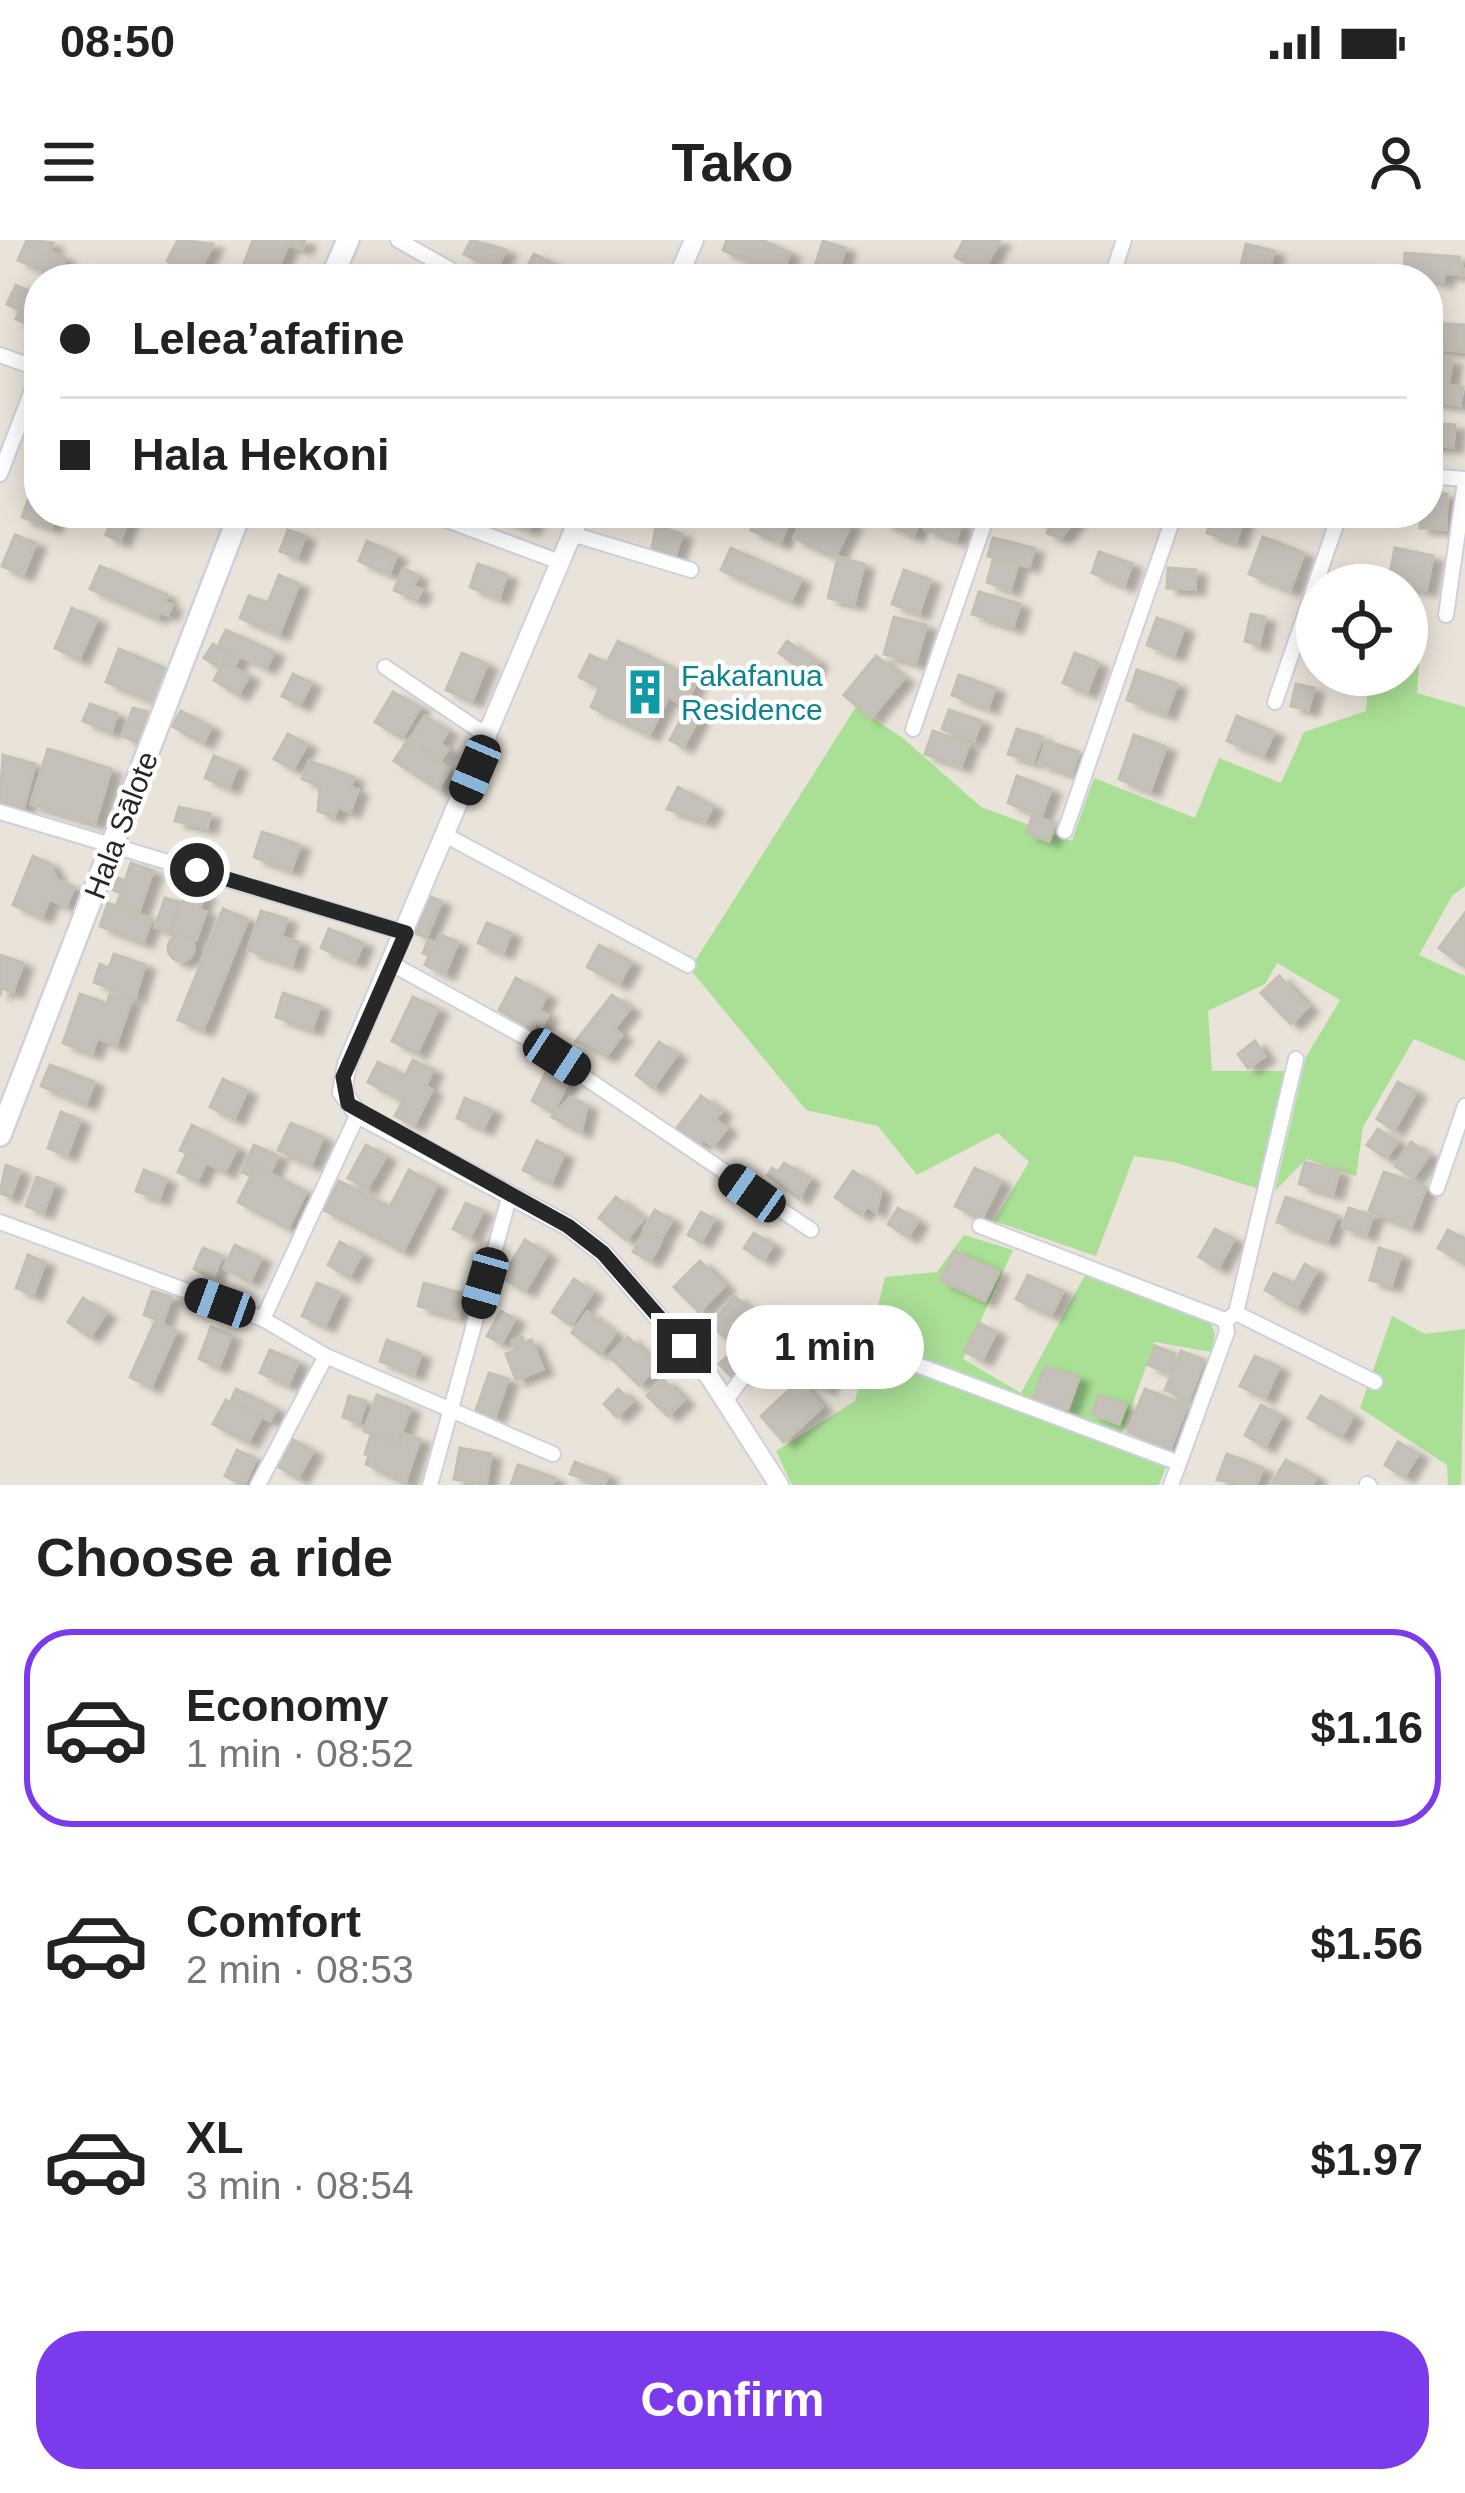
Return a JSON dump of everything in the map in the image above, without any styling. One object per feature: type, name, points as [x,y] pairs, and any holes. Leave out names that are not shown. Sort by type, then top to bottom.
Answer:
[{"type":"main road","name":"Hala Sālote","points":[[0,1135],[234,528]]},
{"type":"street","points":[[398,240],[440,264]]},
{"type":"street","points":[[0,474],[24,411]]},
{"type":"street","points":[[1446,615],[1465,480]]},
{"type":"street","points":[[468,528],[560,562]]},
{"type":"street","points":[[575,528],[343,1077],[342,1092],[358,1114],[568,1226],[603,1253],[727,1400],[779,1485]]},
{"type":"street","points":[[913,729],[983,528]]},
{"type":"street","points":[[1065,831],[1170,528]]},
{"type":"street","points":[[1275,702],[1335,528]]},
{"type":"street","points":[[572,534],[691,570]]},
{"type":"street","points":[[386,667],[489,737]]},
{"type":"street","points":[[0,812],[406,933]]},
{"type":"street","points":[[447,836],[688,964]]},
{"type":"street","points":[[392,964],[525,1037],[811,1230]]},
{"type":"street","points":[[1171,1485],[1227,1332],[1296,1059]]},
{"type":"street","points":[[1437,1188],[1465,1106]]},
{"type":"street","points":[[263,1319],[358,1114]]},
{"type":"street","points":[[430,1485],[509,1198]]},
{"type":"street","points":[[0,1222],[263,1319],[326,1357],[553,1454]]},
{"type":"street","points":[[980,1226],[1231,1317],[1375,1382]]},
{"type":"street","points":[[727,1400],[779,1328],[790,1324],[816,1327],[1068,1417],[1179,1463]]},
{"type":"street","points":[[258,1485],[326,1357]]},
{"type":"green space","points":[[1367,696],[1427,696],[1465,707],[1465,886],[1452,896],[1419,955],[1465,976],[1465,1061],[1414,1039],[1363,1127],[1356,1176],[1306,1159],[1275,1191],[1306,1057],[1340,1000],[1277,963],[1265,984],[1208,1011],[1212,1071],[1287,1071],[1262,1190],[1174,1162],[1134,1156],[1096,1256],[994,1221],[1029,1162],[998,1133],[917,1175],[878,1126],[806,1110],[690,969],[856,707],[904,739],[981,807],[1072,841],[1094,778],[1195,818],[1219,758],[1281,783],[1304,732],[1366,711]]},
{"type":"green space","points":[[964,1235],[1013,1250],[963,1359],[1021,1393],[1085,1275],[1211,1323],[1215,1334],[1211,1352],[1155,1342],[1122,1433],[1171,1454],[1159,1485],[792,1485],[776,1451],[855,1401],[885,1277],[937,1272]]},
{"type":"green space","points":[[1392,1316],[1425,1334],[1465,1329],[1461,1485],[1448,1485],[1447,1465],[1360,1408]]},
{"type":"building","points":[[27,240],[53,243],[49,251],[65,258],[62,264],[18,260]]},
{"type":"building","points":[[178,240],[213,244],[203,264],[167,261]]},
{"type":"building","points":[[253,240],[305,240],[302,249],[288,244],[280,264],[244,264]]},
{"type":"building","points":[[471,240],[506,250],[499,264],[484,264],[464,254]]},
{"type":"building","points":[[727,240],[762,240],[790,253],[785,264],[754,264],[723,250]]},
{"type":"building","points":[[964,240],[1000,240],[987,264],[968,264],[955,257]]},
{"type":"building","points":[[823,241],[845,248],[840,264],[816,264]]},
{"type":"building","points":[[1246,244],[1274,251],[1271,264],[1241,264]]},
{"type":"building","points":[[1405,253],[1459,257],[1465,275],[1444,273],[1443,282],[1443,264],[1404,264]]},
{"type":"building","points":[[534,254],[554,264],[529,264]]},
{"type":"building","points":[[16,285],[24,289],[24,323],[16,319],[20,310],[7,304]]},
{"type":"building","points":[[1443,324],[1465,325],[1465,351],[1443,350]]},
{"type":"building","points":[[1443,358],[1452,360],[1448,385],[1463,387],[1460,405],[1443,403]]},
{"type":"building","points":[[1443,424],[1455,425],[1453,447],[1443,446]]},
{"type":"building","points":[[1443,494],[1447,494],[1446,529],[1420,528],[1443,528]]},
{"type":"building","points":[[109,528],[125,528],[120,541],[106,535]]},
{"type":"building","points":[[656,528],[682,534],[675,556],[652,549]]},
{"type":"building","points":[[752,528],[786,528],[780,543]]},
{"type":"building","points":[[798,528],[849,528],[835,557],[794,538]]},
{"type":"building","points":[[925,528],[960,528],[956,540]]},
{"type":"building","points":[[1049,528],[1069,528],[1061,538],[1047,533]]},
{"type":"building","points":[[1208,528],[1240,528],[1236,542],[1207,533]]},
{"type":"building","points":[[288,530],[305,536],[297,557],[280,551]]},
{"type":"building","points":[[15,535],[36,543],[23,575],[2,566]]},
{"type":"building","points":[[1263,537],[1304,553],[1290,590],[1249,574]]},
{"type":"building","points":[[993,538],[1034,548],[1029,567],[988,556]]},
{"type":"building","points":[[367,541],[397,555],[389,574],[359,561]]},
{"type":"building","points":[[731,548],[801,579],[791,601],[721,570]]},
{"type":"building","points":[[1395,548],[1433,556],[1428,580],[1428,564],[1392,564]]},
{"type":"building","points":[[1099,552],[1132,564],[1124,586],[1092,573]]},
{"type":"building","points":[[838,557],[864,564],[854,604],[828,598]]},
{"type":"building","points":[[993,560],[1017,567],[1010,590],[987,582]]},
{"type":"building","points":[[478,564],[507,575],[499,598],[470,587]]},
{"type":"building","points":[[100,566],[167,595],[164,602],[172,605],[168,615],[159,612],[157,618],[90,589]]},
{"type":"building","points":[[404,568],[418,576],[413,586],[422,590],[416,600],[394,590]]},
{"type":"building","points":[[1168,568],[1196,570],[1195,589],[1167,588]]},
{"type":"building","points":[[904,570],[930,580],[919,613],[892,604]]},
{"type":"building","points":[[279,575],[299,584],[279,634],[240,618],[249,596],[268,603]]},
{"type":"building","points":[[979,592],[1020,604],[1013,627],[972,614]]},
{"type":"building","points":[[72,608],[97,619],[79,659],[55,648]]},
{"type":"building","points":[[1251,614],[1265,617],[1259,645],[1245,641]]},
{"type":"building","points":[[894,617],[926,625],[916,663],[884,654]]},
{"type":"building","points":[[1157,618],[1184,628],[1174,655],[1147,645]]},
{"type":"building","points":[[226,630],[274,652],[266,668],[218,646]]},
{"type":"building","name":"Fakafanua Residence","points":[[618,641],[697,680],[685,705],[668,697],[649,735],[591,707],[600,687],[579,677],[590,655],[607,663]]},
{"type":"building","points":[[787,641],[818,662],[809,675],[779,653]]},
{"type":"building","points":[[213,644],[238,659],[234,666],[224,660],[220,668],[204,658]]},
{"type":"building","points":[[119,649],[169,670],[156,703],[106,682]]},
{"type":"building","points":[[462,653],[487,664],[472,701],[446,690]]},
{"type":"building","points":[[1075,653],[1098,663],[1087,692],[1063,683]]},
{"type":"building","points":[[876,656],[904,678],[871,718],[844,695]]},
{"type":"building","points":[[224,662],[249,676],[238,695],[214,680]]},
{"type":"building","points":[[1137,670],[1177,684],[1166,714],[1127,700]]},
{"type":"building","points":[[293,674],[311,683],[300,705],[282,696]]},
{"type":"building","points":[[959,675],[995,688],[988,708],[952,695]]},
{"type":"building","points":[[1296,684],[1296,696],[1312,696],[1308,710],[1291,706]]},
{"type":"building","points":[[393,692],[420,707],[402,738],[375,722]]},
{"type":"building","points":[[90,704],[117,714],[111,732],[83,721]]},
{"type":"building","points":[[133,708],[147,712],[136,742],[123,736]]},
{"type":"building","points":[[686,710],[699,717],[683,747],[670,740]]},
{"type":"building","points":[[949,710],[981,721],[974,740],[942,729]]},
{"type":"building","points":[[181,711],[211,727],[203,743],[172,726]]},
{"type":"building","points":[[425,716],[448,731],[440,744],[448,749],[441,759],[410,739]]},
{"type":"building","points":[[1237,716],[1274,732],[1263,756],[1227,741]]},
{"type":"building","points":[[1017,729],[1042,737],[1033,762],[1008,754]]},
{"type":"building","points":[[933,731],[969,744],[961,766],[925,754]]},
{"type":"building","points":[[288,734],[307,744],[293,769],[274,759]]},
{"type":"building","points":[[1134,735],[1166,747],[1150,791],[1119,779]]},
{"type":"building","points":[[407,741],[450,769],[438,789],[394,761]]},
{"type":"building","points":[[1046,741],[1079,752],[1072,774],[1039,763]]},
{"type":"building","points":[[48,749],[111,769],[95,823],[31,804]]},
{"type":"building","points":[[3,755],[35,764],[23,809],[0,802]]},
{"type":"building","points":[[214,756],[238,766],[229,788],[205,778]]},
{"type":"building","points":[[309,761],[354,777],[350,787],[358,790],[350,812],[338,807],[334,817],[318,811],[320,786],[302,779]]},
{"type":"building","points":[[1017,776],[1051,789],[1041,816],[1008,803]]},
{"type":"building","points":[[678,787],[713,806],[705,821],[667,809]]},
{"type":"building","points":[[179,807],[210,814],[207,828],[175,821]]},
{"type":"building","points":[[1032,816],[1055,823],[1049,841],[1027,833]]},
{"type":"building","points":[[262,832],[300,845],[291,870],[254,857]]},
{"type":"building","points":[[33,856],[50,864],[57,880],[74,887],[66,906],[49,899],[42,917],[13,905]]},
{"type":"building","points":[[131,863],[153,871],[139,911],[117,903],[121,893],[113,890],[118,878],[125,881]]},
{"type":"building","points":[[187,888],[205,894],[199,910],[206,912],[196,940],[172,932]]},
{"type":"building","points":[[431,897],[441,901],[426,937],[415,933]]},
{"type":"building","points":[[165,898],[179,902],[170,932],[155,927]]},
{"type":"building","points":[[108,903],[152,919],[143,942],[100,926]]},
{"type":"building","points":[[223,909],[248,919],[203,1030],[178,1020]]},
{"type":"building","points":[[261,911],[287,919],[281,937],[299,942],[292,965],[248,950]]},
{"type":"building","points":[[1465,913],[1465,967],[1439,948]]},
{"type":"building","points":[[487,923],[511,933],[503,953],[478,943]]},
{"type":"building","points":[[329,929],[363,943],[355,962],[321,948]]},
{"type":"building","points":[[181,935],[194,948],[181,961],[168,948]]},
{"type":"building","points":[[441,935],[458,942],[445,974],[425,965],[429,955],[423,953],[428,941],[436,945]]},
{"type":"building","points":[[599,945],[631,962],[619,984],[587,967]]},
{"type":"building","points":[[114,954],[145,965],[135,997],[94,982],[100,964],[109,968]]},
{"type":"building","points":[[0,955],[23,963],[13,992],[2,988],[0,996]]},
{"type":"building","points":[[1279,976],[1308,1007],[1291,1024],[1261,993]]},
{"type":"building","points":[[516,978],[547,995],[539,1010],[548,1015],[542,1026],[536,1022],[532,1029],[499,1010]]},
{"type":"building","points":[[283,993],[320,1006],[312,1029],[276,1017]]},
{"type":"building","points":[[80,994],[107,1004],[110,994],[131,1001],[116,1045],[97,1038],[92,1053],[63,1043]]},
{"type":"building","points":[[612,995],[630,1008],[614,1029],[622,1035],[606,1056],[576,1041]]},
{"type":"building","points":[[413,997],[438,1009],[417,1053],[392,1041]]},
{"type":"building","points":[[1255,1041],[1265,1056],[1248,1068],[1238,1054]]},
{"type":"building","points":[[659,1042],[677,1054],[653,1088],[636,1075]]},
{"type":"building","points":[[413,1060],[433,1070],[425,1086],[432,1090],[414,1125],[395,1116],[403,1101],[368,1082],[378,1062],[405,1076]]},
{"type":"building","points":[[50,1065],[94,1082],[86,1104],[41,1086]]},
{"type":"building","points":[[548,1068],[569,1080],[553,1112],[532,1101]]},
{"type":"building","points":[[223,1079],[247,1091],[234,1119],[210,1107]]},
{"type":"building","points":[[1398,1082],[1416,1092],[1394,1130],[1377,1119]]},
{"type":"building","points":[[701,1096],[722,1111],[715,1119],[727,1128],[713,1146],[703,1138],[699,1144],[677,1128]]},
{"type":"building","points":[[571,1097],[587,1106],[581,1132],[552,1117]]},
{"type":"building","points":[[465,1098],[492,1110],[483,1129],[457,1118]]},
{"type":"building","points":[[61,1112],[80,1120],[67,1155],[48,1148]]},
{"type":"building","points":[[291,1123],[323,1137],[311,1165],[278,1150]]},
{"type":"building","points":[[192,1125],[237,1148],[225,1172],[180,1150]]},
{"type":"building","points":[[1378,1129],[1397,1142],[1386,1158],[1367,1145]]},
{"type":"building","points":[[537,1141],[564,1154],[551,1183],[523,1170]]},
{"type":"building","points":[[1411,1142],[1429,1155],[1413,1178],[1395,1166]]},
{"type":"building","points":[[254,1145],[278,1156],[270,1173],[256,1166],[251,1176],[242,1172]]},
{"type":"building","points":[[366,1145],[386,1156],[367,1189],[348,1178]]},
{"type":"building","points":[[187,1153],[206,1163],[197,1181],[178,1172]]},
{"type":"building","points":[[1305,1162],[1339,1171],[1333,1194],[1299,1184]]},
{"type":"building","points":[[784,1163],[810,1178],[799,1199],[768,1175]]},
{"type":"building","points":[[6,1165],[20,1171],[10,1197],[0,1193]]},
{"type":"building","points":[[256,1166],[306,1192],[288,1228],[238,1202]]},
{"type":"building","points":[[975,1168],[1001,1181],[981,1220],[955,1206]]},
{"type":"building","points":[[144,1170],[166,1179],[159,1199],[136,1191]]},
{"type":"building","points":[[409,1170],[437,1185],[403,1251],[324,1210],[339,1181],[390,1207]]},
{"type":"building","points":[[853,1171],[881,1190],[876,1212],[867,1206],[861,1215],[835,1197]]},
{"type":"building","points":[[1384,1172],[1426,1187],[1411,1227],[1369,1211]]},
{"type":"building","points":[[37,1177],[54,1184],[43,1213],[26,1206]]},
{"type":"building","points":[[616,1197],[643,1219],[626,1240],[599,1218]]},
{"type":"building","points":[[1286,1197],[1337,1216],[1327,1241],[1277,1222]]},
{"type":"building","points":[[466,1203],[483,1211],[470,1237],[453,1229]]},
{"type":"building","points":[[898,1208],[918,1221],[908,1237],[888,1224]]},
{"type":"building","points":[[1349,1208],[1373,1216],[1366,1235],[1342,1227]]},
{"type":"building","points":[[655,1210],[672,1220],[661,1239],[644,1229]]},
{"type":"building","points":[[701,1212],[714,1219],[701,1242],[688,1235]]},
{"type":"building","points":[[1215,1229],[1234,1239],[1218,1268],[1199,1257]]},
{"type":"building","points":[[1448,1230],[1465,1239],[1465,1264],[1438,1248]]},
{"type":"building","points":[[644,1232],[661,1242],[650,1261],[633,1252]]},
{"type":"building","points":[[754,1233],[773,1245],[763,1260],[744,1248]]},
{"type":"building","points":[[525,1240],[547,1254],[525,1291],[502,1278]]},
{"type":"building","points":[[340,1242],[362,1254],[349,1277],[328,1265]]},
{"type":"building","points":[[235,1245],[261,1258],[250,1281],[224,1268]]},
{"type":"building","points":[[203,1248],[222,1256],[213,1278],[194,1269]]},
{"type":"building","points":[[1379,1248],[1401,1255],[1391,1286],[1370,1280]]},
{"type":"building","points":[[954,1251],[999,1272],[985,1301],[940,1280]]},
{"type":"building","points":[[28,1255],[45,1262],[33,1295],[16,1288]]},
{"type":"building","points":[[700,1261],[725,1286],[699,1312],[674,1287]]},
{"type":"building","points":[[1305,1264],[1316,1271],[1296,1308],[1265,1290],[1274,1273],[1294,1284]]},
{"type":"building","points":[[1028,1275],[1063,1291],[1051,1315],[1016,1299]]},
{"type":"building","points":[[574,1279],[593,1292],[571,1325],[552,1312]]},
{"type":"building","points":[[317,1283],[340,1293],[325,1326],[302,1316]]},
{"type":"building","points":[[424,1283],[464,1294],[458,1317],[418,1306]]},
{"type":"building","points":[[152,1291],[171,1297],[163,1321],[144,1315]]},
{"type":"building","points":[[734,1296],[758,1316],[735,1345],[710,1325]]},
{"type":"building","points":[[83,1298],[106,1313],[90,1337],[68,1322]]},
{"type":"building","points":[[501,1311],[515,1319],[501,1343],[487,1336]]},
{"type":"building","points":[[587,1312],[615,1333],[600,1354],[572,1333]]},
{"type":"building","points":[[155,1322],[176,1331],[151,1387],[130,1377]]},
{"type":"building","points":[[979,1323],[996,1332],[982,1360],[964,1351]]},
{"type":"building","points":[[211,1327],[231,1335],[219,1367],[199,1359]]},
{"type":"building","points":[[522,1337],[525,1343],[531,1340],[543,1369],[516,1380],[506,1354],[516,1350],[512,1341]]},
{"type":"building","points":[[628,1337],[657,1366],[639,1385],[609,1356]]},
{"type":"building","points":[[387,1340],[421,1354],[414,1374],[380,1361]]},
{"type":"building","points":[[1155,1346],[1175,1354],[1168,1373],[1148,1365]]},
{"type":"building","points":[[737,1347],[751,1361],[734,1379],[719,1364]]},
{"type":"building","points":[[270,1350],[298,1362],[288,1385],[260,1373]]},
{"type":"building","points":[[808,1351],[835,1360],[826,1388],[799,1379]]},
{"type":"building","points":[[1181,1351],[1204,1360],[1189,1400],[1165,1390]]},
{"type":"building","points":[[1255,1356],[1279,1367],[1265,1398],[1240,1386]]},
{"type":"building","points":[[1045,1366],[1079,1378],[1068,1409],[1031,1404]]},
{"type":"building","points":[[489,1373],[508,1379],[495,1417],[476,1410]]},
{"type":"building","points":[[663,1379],[684,1400],[668,1416],[647,1396]]},
{"type":"building","points":[[799,1381],[822,1407],[784,1442],[761,1416]]},
{"type":"building","points":[[236,1389],[276,1409],[270,1421],[231,1401]]},
{"type":"building","points":[[618,1389],[632,1402],[617,1417],[604,1404]]},
{"type":"building","points":[[1145,1389],[1187,1406],[1170,1449],[1128,1432]]},
{"type":"building","points":[[377,1395],[410,1408],[398,1443],[364,1431]]},
{"type":"building","points":[[1099,1395],[1126,1405],[1119,1424],[1092,1414]]},
{"type":"building","points":[[349,1396],[366,1401],[359,1423],[343,1417]]},
{"type":"building","points":[[1321,1396],[1353,1416],[1341,1437],[1308,1418]]},
{"type":"building","points":[[226,1400],[261,1418],[248,1442],[213,1424]]},
{"type":"building","points":[[1261,1405],[1281,1416],[1265,1447],[1245,1435]]},
{"type":"building","points":[[404,1434],[420,1439],[405,1483],[366,1464],[369,1456],[365,1454],[371,1435],[400,1445]]},
{"type":"building","points":[[290,1438],[313,1451],[298,1478],[275,1465]]},
{"type":"building","points":[[1398,1442],[1418,1454],[1404,1477],[1385,1465]]},
{"type":"building","points":[[460,1448],[491,1454],[486,1485],[454,1479]]},
{"type":"building","points":[[237,1450],[256,1459],[244,1485],[225,1476]]},
{"type":"building","points":[[1227,1454],[1263,1468],[1256,1485],[1217,1480]]},
{"type":"building","points":[[1286,1460],[1316,1477],[1312,1485],[1272,1483]]},
{"type":"building","points":[[575,1462],[608,1475],[604,1485],[570,1474]]},
{"type":"building","points":[[518,1465],[555,1478],[552,1485],[511,1485]]},
{"type":"place","name":"Fakafanua Residence","points":[[645,692]]},
{"type":"route","points":[[197,870],[406,933],[343,1077],[342,1092],[348,1104],[395,1135],[568,1226],[603,1253],[684,1346]]}]
